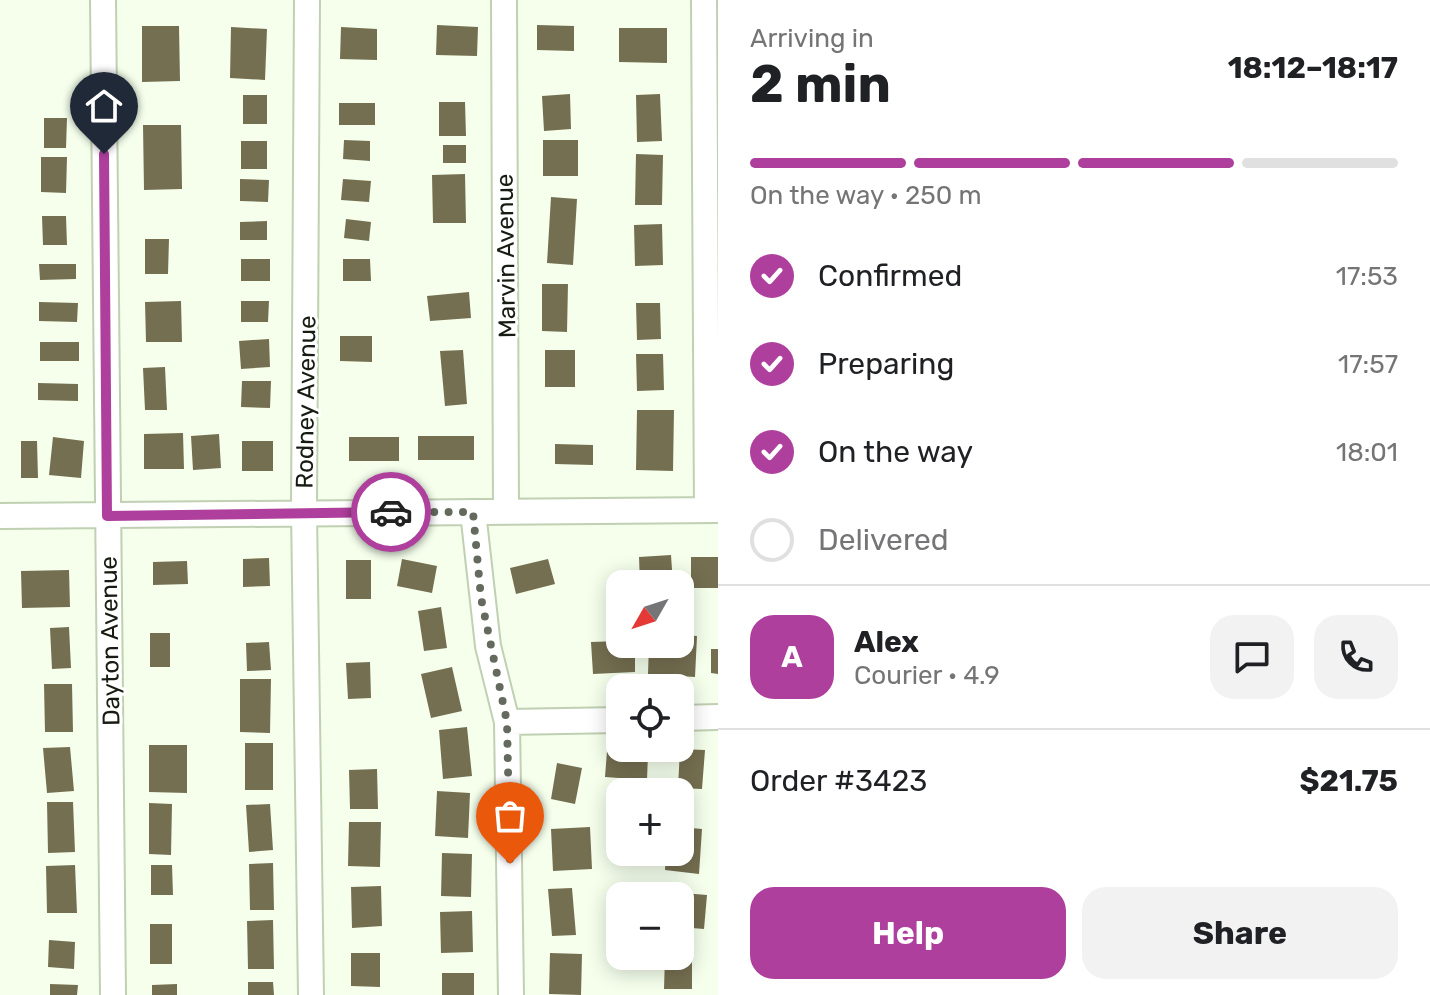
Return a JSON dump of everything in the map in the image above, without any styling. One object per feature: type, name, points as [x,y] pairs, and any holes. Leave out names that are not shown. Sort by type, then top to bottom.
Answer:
[{"type":"street","name":"Dayton Avenue","points":[[103,0],[113,995]]},
{"type":"street","name":"Rodney Avenue","points":[[307,0],[304,511],[311,995]]},
{"type":"street","name":"Marvin Avenue","points":[[504,0],[506,512]]},
{"type":"street","points":[[0,516],[304,511],[712,510],[704,0]]},
{"type":"street","points":[[473,512],[481,598],[507,722],[511,995]]},
{"type":"street","points":[[694,718],[718,717]]},
{"type":"street","points":[[507,722],[606,720]]},
{"type":"building","points":[[437,25],[478,27],[477,56],[436,55]]},
{"type":"building","points":[[537,25],[574,26],[574,51],[537,50]]},
{"type":"building","points":[[142,26],[179,26],[180,81],[142,82]]},
{"type":"building","points":[[231,27],[267,29],[265,80],[230,78]]},
{"type":"building","points":[[341,27],[377,29],[377,60],[340,59]]},
{"type":"building","points":[[619,28],[667,28],[667,63],[619,62]]},
{"type":"building","points":[[570,94],[571,129],[544,131],[542,96]]},
{"type":"building","points":[[660,94],[662,141],[637,142],[636,95]]},
{"type":"building","points":[[243,95],[267,95],[267,124],[243,124]]},
{"type":"building","points":[[439,102],[465,102],[466,136],[439,136]]},
{"type":"building","points":[[339,103],[375,103],[375,125],[339,125]]},
{"type":"building","points":[[44,118],[67,118],[66,148],[44,148]]},
{"type":"building","points":[[143,125],[181,125],[182,189],[144,190]]},
{"type":"building","points":[[344,140],[370,141],[370,161],[343,159]]},
{"type":"building","points":[[543,140],[578,140],[578,176],[543,176]]},
{"type":"building","points":[[241,141],[267,141],[267,169],[241,169]]},
{"type":"building","points":[[443,145],[466,145],[466,163],[443,163]]},
{"type":"building","points":[[636,154],[663,155],[662,205],[635,205]]},
{"type":"building","points":[[41,157],[67,157],[66,193],[41,192]]},
{"type":"building","points":[[465,174],[466,223],[433,223],[432,175]]},
{"type":"building","points":[[240,179],[269,180],[268,202],[240,201]]},
{"type":"building","points":[[343,179],[371,181],[369,202],[341,200]]},
{"type":"building","points":[[551,197],[577,199],[573,265],[547,263]]},
{"type":"building","points":[[42,216],[66,216],[67,245],[43,245]]},
{"type":"building","points":[[346,219],[371,222],[369,241],[344,238]]},
{"type":"building","points":[[267,221],[267,240],[240,240],[240,222]]},
{"type":"building","points":[[662,224],[663,265],[635,266],[634,225]]},
{"type":"building","points":[[145,239],[169,239],[168,274],[145,274]]},
{"type":"building","points":[[241,259],[270,259],[270,281],[241,281]]},
{"type":"building","points":[[343,259],[370,259],[371,281],[343,281]]},
{"type":"building","points":[[39,264],[76,264],[76,279],[40,280]]},
{"type":"building","points":[[542,284],[568,284],[567,332],[542,331]]},
{"type":"building","points":[[469,292],[471,318],[430,321],[427,296]]},
{"type":"building","points":[[181,301],[182,342],[146,342],[145,302]]},
{"type":"building","points":[[241,301],[269,301],[268,322],[241,322]]},
{"type":"building","points":[[39,302],[78,303],[77,322],[39,321]]},
{"type":"building","points":[[636,303],[660,303],[661,339],[637,340]]},
{"type":"building","points":[[340,336],[372,336],[372,362],[340,361]]},
{"type":"building","points":[[269,339],[270,367],[241,369],[239,341]]},
{"type":"building","points":[[40,342],[79,342],[79,361],[40,361]]},
{"type":"building","points":[[463,350],[467,404],[445,406],[440,351]]},
{"type":"building","points":[[545,350],[575,350],[575,387],[545,387]]},
{"type":"building","points":[[636,354],[663,354],[664,390],[637,391]]},
{"type":"building","points":[[165,367],[167,410],[145,410],[143,368]]},
{"type":"building","points":[[242,381],[271,381],[270,408],[241,407]]},
{"type":"building","points":[[38,383],[78,384],[78,401],[38,400]]},
{"type":"building","points":[[637,410],[674,410],[673,471],[636,470]]},
{"type":"building","points":[[183,433],[184,469],[144,469],[144,434]]},
{"type":"building","points":[[219,434],[221,468],[193,470],[191,436]]},
{"type":"building","points":[[418,436],[474,436],[474,460],[418,460]]},
{"type":"building","points":[[53,437],[84,441],[81,478],[49,475]]},
{"type":"building","points":[[349,437],[399,437],[399,461],[349,461]]},
{"type":"building","points":[[21,441],[37,441],[38,478],[21,478]]},
{"type":"building","points":[[242,441],[273,441],[273,471],[242,471]]},
{"type":"building","points":[[555,444],[593,445],[593,465],[555,464]]},
{"type":"building","points":[[671,555],[672,570],[639,570],[639,557]]},
{"type":"building","points":[[691,557],[718,557],[718,588],[694,588],[694,570],[691,570]]},
{"type":"building","points":[[269,558],[270,586],[243,587],[243,559]]},
{"type":"building","points":[[402,559],[437,566],[432,593],[397,586]]},
{"type":"building","points":[[548,559],[555,584],[516,594],[510,568]]},
{"type":"building","points":[[346,560],[371,560],[371,599],[346,599]]},
{"type":"building","points":[[187,561],[188,584],[153,585],[153,562]]},
{"type":"building","points":[[69,570],[70,607],[22,608],[21,571]]},
{"type":"building","points":[[441,607],[447,648],[424,651],[418,611]]},
{"type":"building","points":[[69,627],[71,668],[52,669],[50,628]]},
{"type":"building","points":[[150,633],[170,633],[170,667],[150,667]]},
{"type":"building","points":[[694,636],[697,636],[695,677],[694,674],[648,674],[649,658],[694,658]]},
{"type":"building","points":[[606,641],[606,658],[635,658],[635,672],[593,674],[591,642]]},
{"type":"building","points":[[269,642],[271,670],[247,671],[246,643]]},
{"type":"building","points":[[711,649],[718,649],[718,674],[711,673]]},
{"type":"building","points":[[370,662],[371,698],[348,699],[346,663]]},
{"type":"building","points":[[452,667],[462,711],[431,718],[421,674]]},
{"type":"building","points":[[240,679],[271,679],[270,733],[240,732]]},
{"type":"building","points":[[44,684],[72,684],[73,732],[45,732]]},
{"type":"building","points":[[467,727],[472,776],[443,779],[439,730]]},
{"type":"building","points":[[245,743],[273,743],[273,790],[245,790]]},
{"type":"building","points":[[149,745],[187,745],[187,793],[149,792]]},
{"type":"building","points":[[70,747],[74,791],[47,793],[43,748]]},
{"type":"building","points":[[694,750],[705,750],[702,789],[694,789],[694,778],[679,778],[679,762],[694,762]]},
{"type":"building","points":[[606,762],[648,762],[647,778],[605,777]]},
{"type":"building","points":[[557,763],[582,768],[575,804],[551,799]]},
{"type":"building","points":[[377,769],[378,809],[350,809],[349,770]]},
{"type":"building","points":[[437,791],[470,793],[468,838],[435,836]]},
{"type":"building","points":[[47,802],[73,802],[75,852],[48,853]]},
{"type":"building","points":[[149,803],[172,804],[171,855],[149,854]]},
{"type":"building","points":[[270,804],[273,850],[249,852],[246,805]]},
{"type":"building","points":[[349,822],[381,822],[380,867],[348,866]]},
{"type":"building","points":[[590,827],[592,869],[553,871],[551,829]]},
{"type":"building","points":[[694,828],[702,829],[699,874],[665,870],[665,866],[694,866]]},
{"type":"building","points":[[442,853],[472,854],[471,897],[441,896]]},
{"type":"building","points":[[273,863],[274,910],[250,910],[249,864]]},
{"type":"building","points":[[75,865],[77,913],[47,913],[46,866]]},
{"type":"building","points":[[151,865],[172,865],[173,895],[151,895]]},
{"type":"building","points":[[381,886],[382,926],[352,928],[351,887]]},
{"type":"building","points":[[572,888],[576,935],[552,936],[548,889]]},
{"type":"building","points":[[694,894],[707,895],[704,929],[694,928]]},
{"type":"building","points":[[472,911],[473,952],[441,953],[440,912]]},
{"type":"building","points":[[273,920],[274,969],[248,969],[247,921]]},
{"type":"building","points":[[150,924],[172,924],[172,964],[150,964]]},
{"type":"building","points":[[49,940],[75,942],[74,969],[48,967]]},
{"type":"building","points":[[351,953],[380,953],[380,987],[351,986]]},
{"type":"building","points":[[550,953],[582,954],[581,995],[549,994]]},
{"type":"building","points":[[665,970],[692,970],[692,989],[664,989]]},
{"type":"building","points":[[442,973],[474,973],[474,995],[442,995]]},
{"type":"building","points":[[248,982],[273,982],[274,995],[248,995]]},
{"type":"building","points":[[50,984],[78,985],[77,995],[50,995]]},
{"type":"building","points":[[177,984],[177,995],[152,995],[152,985]]},
{"type":"way so far","points":[[391,512],[473,512],[475,555],[488,646],[507,722],[510,864]]},
{"type":"route","points":[[104,154],[107,516],[391,512]]}]
